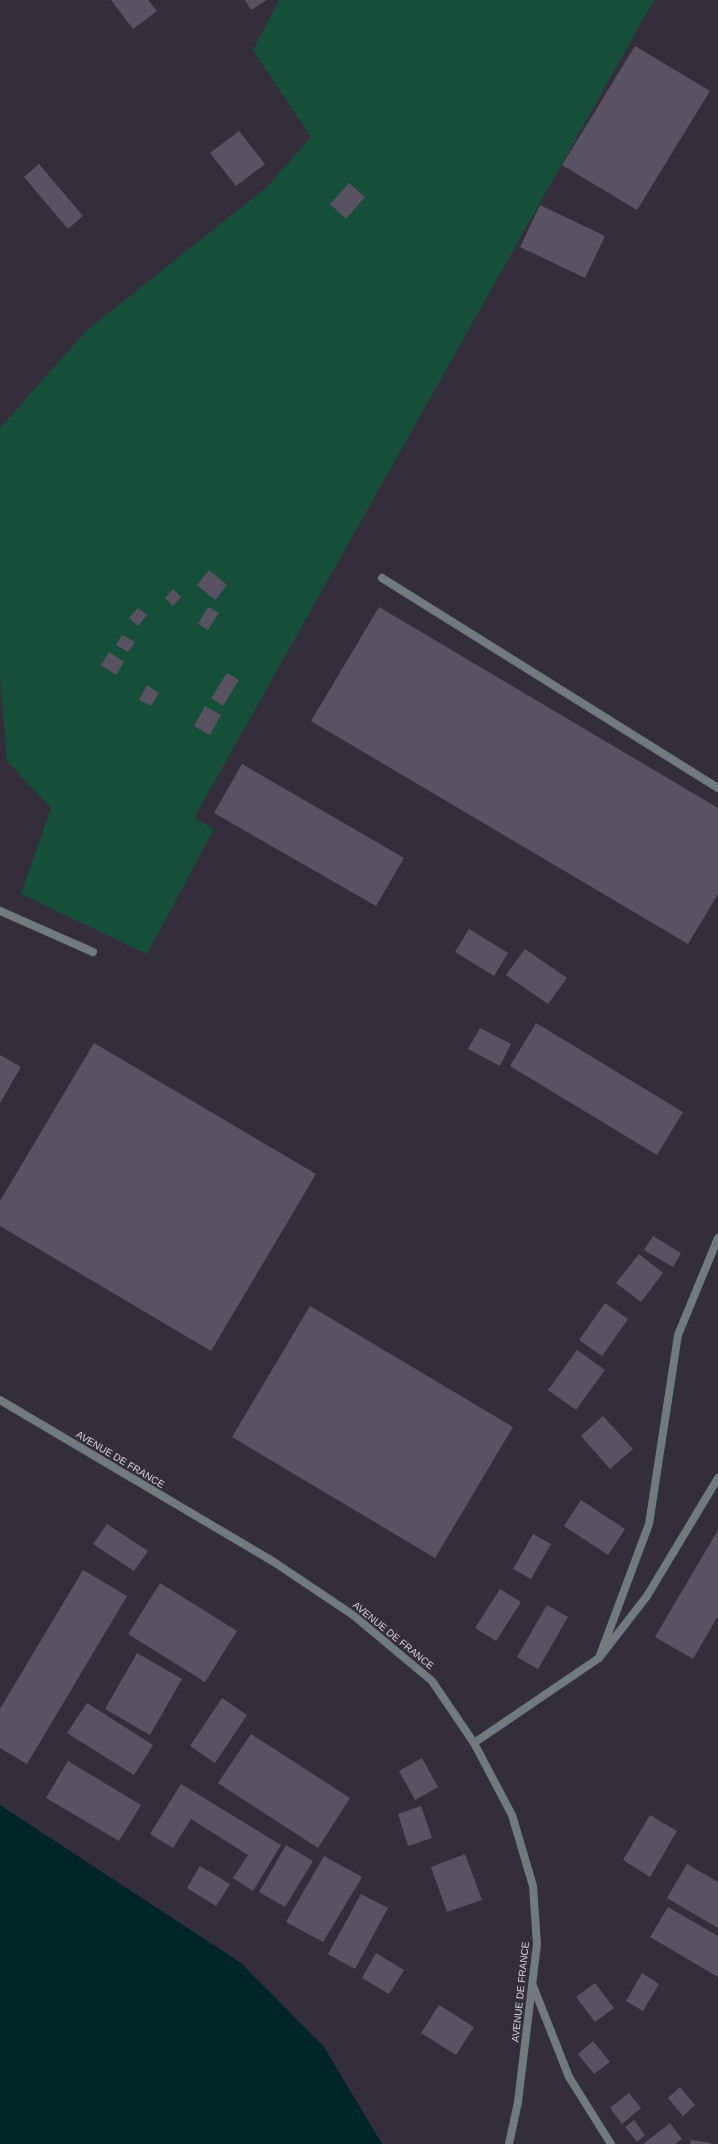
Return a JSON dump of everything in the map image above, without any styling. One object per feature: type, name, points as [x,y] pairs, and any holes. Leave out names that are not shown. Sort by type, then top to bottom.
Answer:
[{"type":"street","points":[[382,578],[718,788]]},
{"type":"street","points":[[0,911],[93,952]]},
{"type":"street","points":[[599,1658],[649,1524],[678,1335],[718,1238]]},
{"type":"street","name":"AVENUE DE FRANCE","points":[[0,1400],[274,1562],[353,1615],[432,1681],[474,1743],[512,1815],[533,1886],[537,1944],[534,1986],[518,2102],[509,2144]]},
{"type":"street","points":[[474,1743],[599,1658],[647,1596],[718,1478]]},
{"type":"street","points":[[534,1986],[569,2077],[611,2144]]},
{"type":"green space","points":[[279,0],[654,0],[194,818],[214,829],[147,954],[21,894],[51,808],[7,761],[0,675],[0,428],[87,330],[267,187],[311,137],[253,50]]},
{"type":"shaded area","points":[[0,1805],[241,1963],[324,2047],[382,2144],[0,2144]]},
{"type":"building","points":[[111,0],[148,0],[157,11],[133,29]]},
{"type":"building","points":[[245,0],[267,0],[251,10]]},
{"type":"building","points":[[635,46],[710,91],[637,210],[562,165]]},
{"type":"building","points":[[239,131],[265,164],[236,186],[210,153]]},
{"type":"building","points":[[39,164],[83,216],[68,229],[24,177]]},
{"type":"building","points":[[349,183],[365,197],[346,219],[330,204]]},
{"type":"building","points":[[540,205],[605,236],[585,278],[520,247]]},
{"type":"building","points":[[209,570],[227,585],[215,600],[197,585]]},
{"type":"building","points":[[173,589],[181,597],[173,606],[165,598]]},
{"type":"building","points":[[208,607],[219,613],[208,630],[198,624]]},
{"type":"building","points":[[379,607],[718,808],[718,894],[688,944],[311,721]]},
{"type":"building","points":[[138,608],[147,615],[138,626],[129,618]]},
{"type":"building","points":[[122,635],[135,642],[128,652],[116,645]]},
{"type":"building","points":[[109,652],[124,662],[116,675],[101,665]]},
{"type":"building","points":[[227,673],[239,680],[223,706],[211,698]]},
{"type":"building","points":[[147,685],[159,693],[151,706],[139,700]]},
{"type":"building","points":[[205,706],[221,715],[210,735],[194,726]]},
{"type":"building","points":[[242,764],[404,858],[376,906],[214,813]]},
{"type":"building","points":[[469,929],[508,953],[494,976],[455,952]]},
{"type":"building","points":[[525,949],[567,978],[548,1004],[506,975]]},
{"type":"building","points":[[536,1023],[683,1112],[657,1155],[510,1066]]},
{"type":"building","points":[[480,1028],[511,1044],[500,1066],[468,1049]]},
{"type":"building","points":[[94,1043],[316,1174],[211,1351],[0,1226],[0,1201]]},
{"type":"building","points":[[0,1055],[21,1067],[0,1103]]},
{"type":"building","points":[[653,1236],[681,1253],[673,1267],[644,1250]]},
{"type":"building","points":[[639,1254],[663,1273],[641,1302],[616,1283]]},
{"type":"building","points":[[605,1303],[628,1319],[602,1356],[579,1340]]},
{"type":"building","points":[[310,1306],[513,1427],[435,1558],[232,1437]]},
{"type":"building","points":[[577,1350],[605,1370],[576,1410],[548,1390]]},
{"type":"building","points":[[603,1416],[633,1449],[610,1469],[581,1436]]},
{"type":"building","points":[[581,1500],[625,1529],[608,1555],[564,1526]]},
{"type":"building","points":[[107,1524],[148,1551],[134,1571],[93,1544]]},
{"type":"building","points":[[718,1530],[718,1616],[693,1659],[655,1637]]},
{"type":"building","points":[[533,1534],[551,1544],[531,1579],[513,1569]]},
{"type":"building","points":[[83,1570],[127,1596],[27,1764],[0,1748],[0,1709]]},
{"type":"building","points":[[160,1583],[237,1631],[205,1682],[128,1634]]},
{"type":"building","points":[[500,1589],[521,1602],[496,1641],[475,1628]]},
{"type":"building","points":[[547,1605],[568,1617],[538,1669],[517,1657]]},
{"type":"building","points":[[137,1653],[182,1679],[150,1735],[105,1709]]},
{"type":"building","points":[[222,1698],[247,1715],[215,1763],[190,1746]]},
{"type":"building","points":[[87,1703],[153,1745],[134,1775],[67,1733]]},
{"type":"building","points":[[251,1734],[350,1798],[318,1848],[218,1783]]},
{"type":"building","points":[[422,1758],[438,1787],[415,1800],[399,1771]]},
{"type":"building","points":[[68,1761],[141,1805],[119,1841],[46,1798]]},
{"type":"building","points":[[181,1784],[281,1845],[253,1891],[233,1878],[248,1855],[191,1819],[173,1848],[150,1834]]},
{"type":"building","points":[[421,1806],[432,1838],[408,1846],[398,1814]]},
{"type":"building","points":[[650,1815],[677,1831],[650,1877],[623,1860]]},
{"type":"building","points":[[286,1845],[313,1861],[285,1907],[259,1892]]},
{"type":"building","points":[[465,1854],[482,1900],[447,1912],[431,1867]]},
{"type":"building","points":[[324,1856],[362,1877],[323,1942],[286,1922]]},
{"type":"building","points":[[687,1864],[718,1882],[718,1928],[667,1898]]},
{"type":"building","points":[[200,1866],[230,1884],[216,1906],[187,1888]]},
{"type":"building","points":[[361,1894],[388,1908],[355,1969],[328,1954]]},
{"type":"building","points":[[668,1907],[718,1936],[718,1977],[650,1937]]},
{"type":"building","points":[[376,1953],[404,1970],[389,1994],[362,1978]]},
{"type":"building","points":[[642,1973],[659,1984],[643,2011],[626,2001]]},
{"type":"building","points":[[595,1983],[614,2008],[595,2022],[576,1997]]},
{"type":"building","points":[[439,2005],[474,2027],[456,2055],[421,2033]]},
{"type":"building","points":[[593,2041],[610,2062],[594,2074],[578,2054]]},
{"type":"building","points":[[680,2087],[695,2105],[683,2116],[668,2098]]},
{"type":"building","points":[[629,2093],[641,2108],[622,2124],[610,2108]]},
{"type":"building","points":[[634,2120],[645,2135],[637,2142],[625,2127]]},
{"type":"building","points":[[670,2123],[682,2139],[675,2144],[643,2144]]},
{"type":"building","points":[[691,2140],[711,2143],[711,2144],[690,2144]]}]
